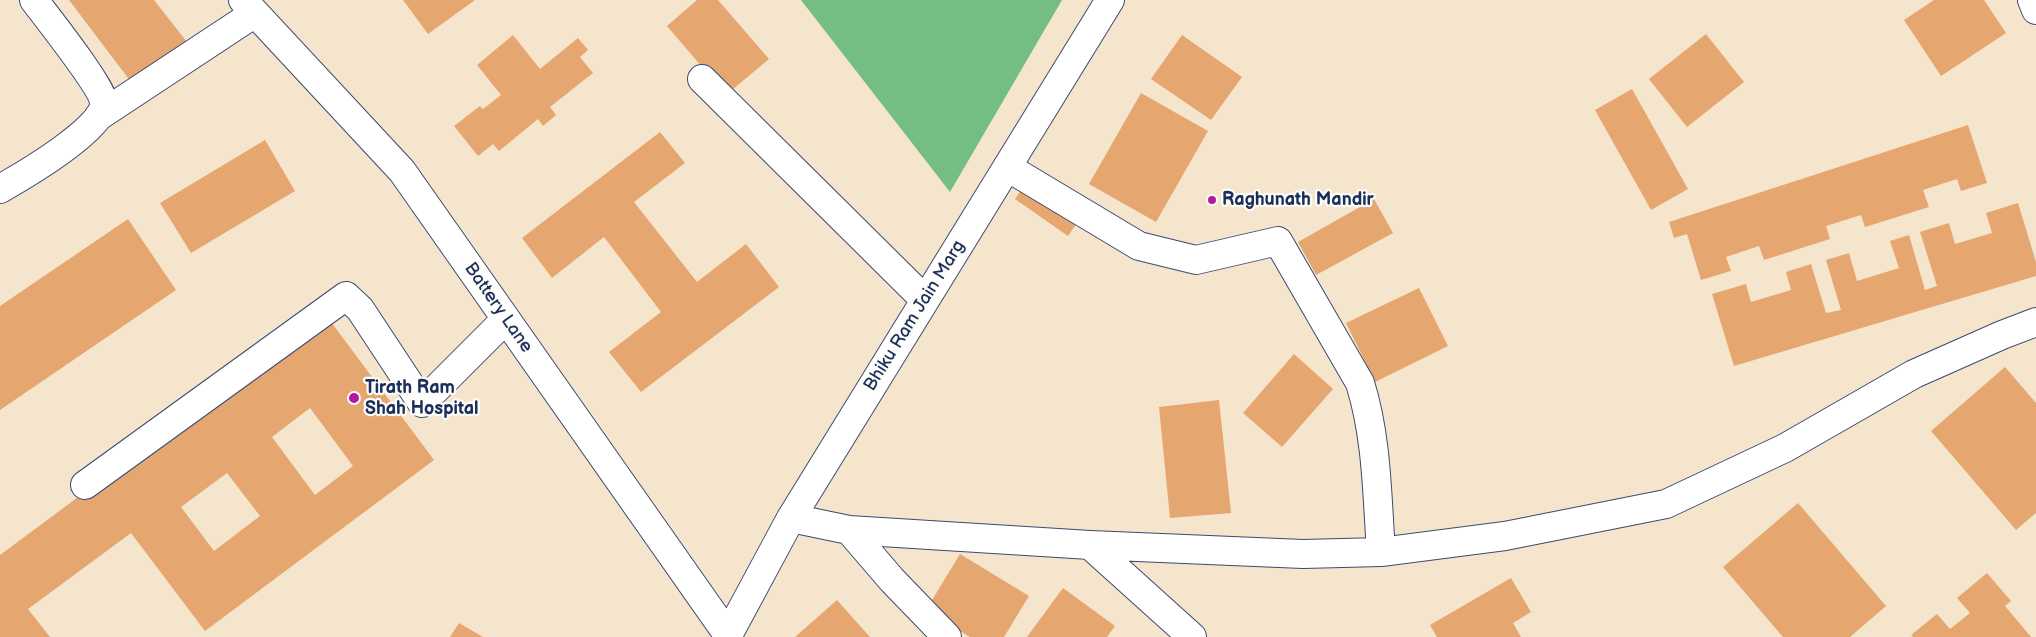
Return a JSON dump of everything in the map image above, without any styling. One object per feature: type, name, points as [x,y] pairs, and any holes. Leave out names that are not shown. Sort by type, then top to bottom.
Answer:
[{"type":"street","points":[[0,189],[45,162],[92,125],[99,116],[104,104],[100,93],[67,43],[34,0]]},
{"type":"street","name":"Bhiku Ram Jain Marg","points":[[727,636],[791,518],[1110,0]]},
{"type":"street","points":[[2032,0],[2036,10]]},
{"type":"street","points":[[99,116],[249,6]]},
{"type":"street","name":"Battery Lane","points":[[249,6],[402,171],[727,636]]},
{"type":"street","points":[[702,79],[925,300]]},
{"type":"street","points":[[1007,167],[1139,246],[1196,260],[1278,241],[1360,383],[1368,409],[1372,436],[1381,552]]},
{"type":"street","points":[[85,485],[346,296],[360,309],[422,403],[506,319]]},
{"type":"street","points":[[791,518],[849,530],[1090,545],[1303,554],[1381,552],[1505,536],[1666,504],[1785,448],[1858,404],[1914,374],[2036,322]]},
{"type":"street","points":[[849,530],[892,580],[947,637]]},
{"type":"street","points":[[1090,545],[1192,637]]},
{"type":"green space","points":[[801,0],[1062,0],[950,192]]},
{"type":"building","points":[[69,0],[154,0],[187,42],[131,82]]},
{"type":"building","points":[[403,0],[475,0],[428,34]]},
{"type":"building","points":[[697,0],[718,0],[769,59],[726,95],[667,26]]},
{"type":"building","points":[[1934,0],[1984,0],[2006,33],[1941,76],[1904,20]]},
{"type":"building","points":[[1706,34],[1744,82],[1687,127],[1649,79]]},
{"type":"building","points":[[513,35],[540,69],[578,38],[588,50],[580,57],[593,73],[550,107],[556,115],[543,126],[538,119],[499,151],[493,144],[478,156],[454,126],[480,106],[483,109],[501,95],[477,65]]},
{"type":"building","points":[[1182,35],[1242,77],[1211,120],[1151,79]]},
{"type":"building","points":[[1632,89],[1688,189],[1651,210],[1595,110]]},
{"type":"building","points":[[1141,93],[1208,131],[1156,222],[1089,184]]},
{"type":"building","points":[[1968,125],[1987,183],[1961,191],[1957,179],[1923,190],[1929,207],[1865,227],[1861,215],[1826,226],[1830,239],[1764,260],[1759,246],[1726,257],[1731,271],[1701,280],[1687,234],[1674,238],[1669,222]]},
{"type":"building","points":[[660,132],[685,163],[634,202],[697,282],[746,244],[779,287],[641,392],[609,352],[661,312],[604,237],[552,278],[522,238]]},
{"type":"building","points":[[265,140],[295,191],[191,253],[160,203]]},
{"type":"building","points":[[1026,183],[1079,220],[1068,236],[1015,199]]},
{"type":"building","points":[[1374,199],[1393,233],[1316,275],[1298,242]]},
{"type":"building","points":[[2018,203],[2036,262],[2036,276],[1734,366],[1712,294],[1746,284],[1751,302],[1791,290],[1786,272],[1811,264],[1826,313],[1841,310],[1826,260],[1849,253],[1857,281],[1899,268],[1890,241],[1909,235],[1925,290],[1937,286],[1920,232],[1949,223],[1955,244],[1992,233],[1986,213]]},
{"type":"building","points":[[128,219],[176,290],[0,410],[0,306]]},
{"type":"building","points":[[1419,288],[1448,346],[1375,382],[1346,323]]},
{"type":"building","points":[[325,314],[434,460],[205,631],[131,533],[28,609],[50,637],[0,637],[0,555]],"holes":[[[310,408],[353,466],[315,495],[272,437]],[[227,473],[260,516],[214,551],[181,507]]]},
{"type":"building","points":[[1294,354],[1333,389],[1282,447],[1243,413]]},
{"type":"building","points":[[2005,367],[2036,403],[2036,513],[2016,530],[1931,431]]},
{"type":"building","points":[[1219,400],[1231,513],[1170,518],[1159,407]]},
{"type":"building","points":[[1798,503],[1886,606],[1850,637],[1783,637],[1723,567]]},
{"type":"building","points":[[960,554],[1029,596],[1004,637],[970,637],[926,610]]},
{"type":"building","points":[[1987,573],[2011,601],[2005,606],[2031,637],[1913,637],[1911,635],[1937,614],[1950,629],[1970,613],[1957,598]]},
{"type":"building","points":[[1511,578],[1531,612],[1513,623],[1521,637],[1437,637],[1430,625]]},
{"type":"building","points":[[1063,588],[1115,626],[1107,637],[1027,637]]},
{"type":"building","points":[[837,600],[870,637],[795,637]]},
{"type":"building","points":[[459,623],[483,637],[450,637]]},
{"type":"place","name":"Raghunath Mandir","points":[[1212,200]]},
{"type":"place","name":"Tirath Ram Shah Hospital","points":[[354,398]]}]
